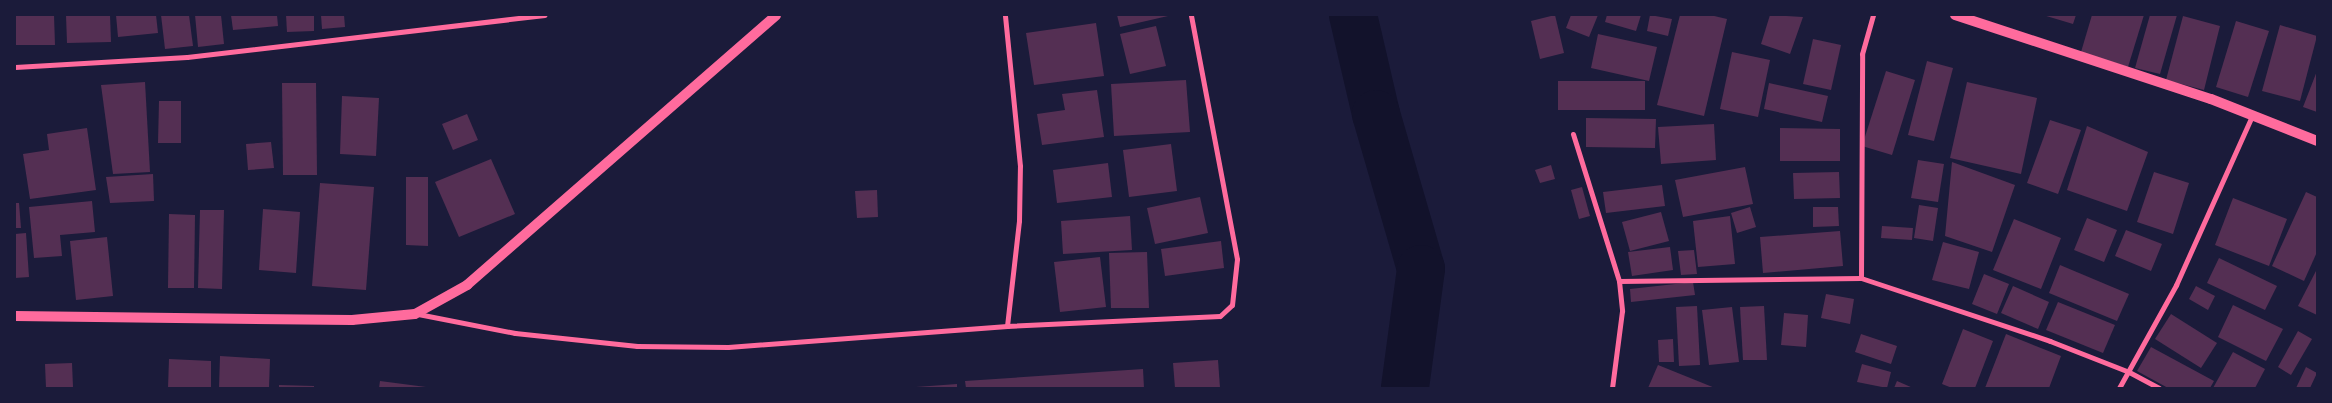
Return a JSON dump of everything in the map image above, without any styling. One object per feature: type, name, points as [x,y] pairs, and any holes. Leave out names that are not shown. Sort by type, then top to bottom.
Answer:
[{"type":"main road","points":[[15,316],[352,320],[415,314],[467,285],[776,15]]},
{"type":"main road","points":[[1954,15],[2211,99],[2317,141]]},
{"type":"street","points":[[15,67],[187,57],[545,15]]},
{"type":"street","points":[[1005,15],[1020,166],[1019,220],[1007,326]]},
{"type":"street","points":[[415,314],[515,333],[637,346],[728,348],[1007,326],[1220,316],[1232,304],[1237,259],[1191,15]]},
{"type":"street","points":[[1861,278],[1862,54],[1873,15]]},
{"type":"street","points":[[2119,388],[2176,285],[2252,116]]},
{"type":"street","points":[[1573,134],[1619,281],[1622,311],[1612,388]]},
{"type":"street","points":[[1619,281],[1861,278],[1928,298],[2129,372],[2159,388]]},
{"type":"building","points":[[15,15],[54,15],[55,45],[15,45]]},
{"type":"building","points":[[66,15],[110,15],[111,42],[67,43]]},
{"type":"building","points":[[116,15],[156,15],[158,33],[118,37]]},
{"type":"building","points":[[161,15],[189,15],[193,46],[165,49]]},
{"type":"building","points":[[195,15],[221,15],[224,44],[198,47]]},
{"type":"building","points":[[231,15],[277,15],[278,26],[233,30]]},
{"type":"building","points":[[286,15],[314,15],[314,31],[287,32]]},
{"type":"building","points":[[321,15],[344,15],[345,27],[322,29]]},
{"type":"building","points":[[1117,15],[1168,15],[1168,16],[1120,27]]},
{"type":"building","points":[[1555,15],[1564,53],[1540,59],[1531,21]]},
{"type":"building","points":[[1571,15],[1598,15],[1589,37],[1566,28]]},
{"type":"building","points":[[1607,15],[1641,15],[1636,31],[1605,22]]},
{"type":"building","points":[[1650,15],[1672,19],[1668,36],[1647,31]]},
{"type":"building","points":[[1680,15],[1710,15],[1727,19],[1704,116],[1657,105]]},
{"type":"building","points":[[1770,15],[1803,17],[1790,54],[1761,44]]},
{"type":"building","points":[[2043,15],[2076,15],[2073,24]]},
{"type":"building","points":[[2092,15],[2144,15],[2128,67],[2081,52]]},
{"type":"building","points":[[2150,15],[2177,15],[2160,74],[2135,68]]},
{"type":"building","points":[[2183,16],[2220,26],[2204,90],[2166,80]]},
{"type":"building","points":[[2236,21],[2269,31],[2248,97],[2216,87]]},
{"type":"building","points":[[1096,23],[1104,76],[1034,85],[1026,33]]},
{"type":"building","points":[[2280,25],[2317,36],[2300,101],[2262,91]]},
{"type":"building","points":[[1156,26],[1166,66],[1130,74],[1120,34]]},
{"type":"building","points":[[1598,34],[1657,47],[1649,81],[1591,68]]},
{"type":"building","points":[[1813,39],[1841,45],[1831,90],[1803,84]]},
{"type":"building","points":[[1732,52],[1770,60],[1758,117],[1720,109]]},
{"type":"building","points":[[1927,61],[1953,68],[1934,141],[1908,135]]},
{"type":"building","points":[[1886,71],[1915,80],[1892,155],[1862,146]]},
{"type":"building","points":[[2317,71],[2317,112],[2303,107]]},
{"type":"building","points":[[1186,80],[1190,132],[1114,136],[1111,84]]},
{"type":"building","points":[[1558,81],[1645,81],[1645,110],[1558,110]]},
{"type":"building","points":[[145,82],[150,172],[113,174],[101,85]]},
{"type":"building","points":[[1967,82],[2037,98],[2021,174],[1950,158]]},
{"type":"building","points":[[282,83],[316,83],[317,175],[283,175]]},
{"type":"building","points":[[1769,83],[1828,96],[1822,122],[1764,109]]},
{"type":"building","points":[[1097,90],[1104,137],[1042,145],[1037,114],[1065,110],[1062,94]]},
{"type":"building","points":[[342,96],[379,98],[376,156],[340,154]]},
{"type":"building","points":[[159,101],[181,101],[181,143],[158,143]]},
{"type":"building","points":[[467,114],[478,140],[453,150],[442,124]]},
{"type":"building","points":[[1586,118],[1656,119],[1655,148],[1586,147]]},
{"type":"building","points":[[2050,120],[2081,130],[2058,194],[2027,183]]},
{"type":"building","points":[[1714,124],[1716,160],[1661,164],[1658,127]]},
{"type":"building","points":[[2087,126],[2148,152],[2127,211],[2067,190]]},
{"type":"building","points":[[87,128],[96,190],[30,199],[23,154],[49,150],[47,134]]},
{"type":"building","points":[[1780,128],[1840,129],[1840,161],[1780,161]]},
{"type":"building","points":[[271,142],[274,168],[248,170],[246,144]]},
{"type":"building","points":[[1171,144],[1177,191],[1129,197],[1123,150]]},
{"type":"building","points":[[491,159],[515,214],[459,237],[435,182]]},
{"type":"building","points":[[1918,160],[1944,164],[1938,202],[1911,198]]},
{"type":"building","points":[[1952,162],[2015,185],[1992,252],[1945,236]]},
{"type":"building","points":[[1108,163],[1112,197],[1057,203],[1053,170]]},
{"type":"building","points":[[1551,165],[1555,179],[1540,183],[1535,170]]},
{"type":"building","points":[[1745,167],[1753,204],[1683,217],[1675,180]]},
{"type":"building","points":[[1839,172],[1840,198],[1794,199],[1793,173]]},
{"type":"building","points":[[2154,172],[2189,183],[2173,234],[2137,222]]},
{"type":"building","points":[[153,174],[154,201],[110,203],[106,177]]},
{"type":"building","points":[[406,177],[428,177],[428,246],[406,245]]},
{"type":"building","points":[[320,183],[374,187],[366,290],[312,286]]},
{"type":"building","points":[[1662,185],[1665,206],[1606,213],[1603,192]]},
{"type":"building","points":[[1582,187],[1590,216],[1579,219],[1571,190]]},
{"type":"building","points":[[877,190],[878,217],[857,218],[855,191]]},
{"type":"building","points":[[2306,192],[2317,197],[2317,252],[2304,281],[2272,266]]},
{"type":"building","points":[[1200,197],[1208,233],[1155,244],[1147,208]]},
{"type":"building","points":[[2233,198],[2287,219],[2269,266],[2215,245]]},
{"type":"building","points":[[92,201],[95,232],[60,235],[62,256],[34,258],[29,207]]},
{"type":"building","points":[[15,203],[19,203],[21,228],[15,228]]},
{"type":"building","points":[[1919,205],[1938,208],[1933,241],[1914,238]]},
{"type":"building","points":[[1750,207],[1756,227],[1737,233],[1731,213]]},
{"type":"building","points":[[1813,207],[1838,207],[1839,226],[1813,227]]},
{"type":"building","points":[[263,209],[300,212],[296,273],[259,270]]},
{"type":"building","points":[[200,210],[224,210],[222,289],[198,288]]},
{"type":"building","points":[[1661,212],[1669,241],[1630,251],[1622,222]]},
{"type":"building","points":[[169,214],[195,215],[194,288],[168,288]]},
{"type":"building","points":[[1130,216],[1132,250],[1063,254],[1061,221]]},
{"type":"building","points":[[1730,216],[1735,264],[1698,267],[1693,221]]},
{"type":"building","points":[[2087,218],[2117,230],[2104,262],[2074,250]]},
{"type":"building","points":[[2014,219],[2061,238],[2041,289],[1993,270]]},
{"type":"building","points":[[1882,226],[1913,228],[1912,240],[1881,238]]},
{"type":"building","points":[[2126,230],[2162,244],[2151,271],[2115,256]]},
{"type":"building","points":[[1840,231],[1843,266],[1763,273],[1760,237]]},
{"type":"building","points":[[26,233],[29,277],[15,278],[15,234]]},
{"type":"building","points":[[107,237],[113,296],[76,300],[70,241]]},
{"type":"building","points":[[1221,241],[1224,268],[1165,276],[1161,249]]},
{"type":"building","points":[[1943,242],[1979,252],[1969,289],[1932,280]]},
{"type":"building","points":[[1670,247],[1673,270],[1632,276],[1628,252]]},
{"type":"building","points":[[1694,250],[1697,274],[1681,275],[1678,251]]},
{"type":"building","points":[[1147,252],[1149,308],[1111,308],[1109,253]]},
{"type":"building","points":[[1100,257],[1106,307],[1060,312],[1054,262]]},
{"type":"building","points":[[2219,258],[2277,286],[2265,310],[2207,283]]},
{"type":"building","points":[[2060,265],[2129,294],[2117,321],[2049,293]]},
{"type":"building","points":[[2317,269],[2317,315],[2298,306]]},
{"type":"building","points":[[1984,274],[2009,284],[1997,314],[1972,304]]},
{"type":"building","points":[[1693,282],[1695,295],[1631,302],[1630,289]]},
{"type":"building","points":[[2013,286],[2049,302],[2038,329],[2001,313]]},
{"type":"building","points":[[2196,286],[2215,296],[2208,310],[2189,299]]},
{"type":"building","points":[[1826,294],[1854,299],[1850,324],[1821,318]]},
{"type":"building","points":[[2058,302],[2115,325],[2103,353],[2046,330]]},
{"type":"building","points":[[2233,305],[2283,329],[2266,361],[2218,337]]},
{"type":"building","points":[[1697,306],[1700,365],[1679,366],[1676,307]]},
{"type":"building","points":[[1764,306],[1767,360],[1743,360],[1740,307]]},
{"type":"building","points":[[1732,307],[1739,362],[1709,365],[1702,310]]},
{"type":"building","points":[[1784,313],[1808,315],[1806,347],[1781,345]]},
{"type":"building","points":[[2171,314],[2217,343],[2201,368],[2155,339]]},
{"type":"building","points":[[1963,329],[1993,341],[1975,388],[1952,388],[1942,384]]},
{"type":"building","points":[[2298,331],[2312,339],[2291,375],[2278,367]]},
{"type":"building","points":[[1861,334],[1897,346],[1891,364],[1855,352]]},
{"type":"building","points":[[2006,334],[2061,356],[2049,388],[1985,388]]},
{"type":"building","points":[[1673,339],[1674,362],[1659,362],[1658,340]]},
{"type":"building","points":[[2151,347],[2214,381],[2210,388],[2168,388],[2137,371]]},
{"type":"building","points":[[2233,352],[2265,369],[2255,388],[2213,388]]},
{"type":"building","points":[[220,356],[270,359],[269,388],[219,388]]},
{"type":"building","points":[[169,359],[211,361],[211,388],[168,388]]},
{"type":"building","points":[[1218,360],[1220,388],[1175,388],[1173,363]]},
{"type":"building","points":[[72,363],[73,387],[46,388],[45,364]]},
{"type":"building","points":[[1862,364],[1891,372],[1887,388],[1857,382]]},
{"type":"building","points":[[1658,365],[1715,388],[1648,388]]},
{"type":"building","points":[[2306,367],[2317,373],[2310,388],[2296,388]]},
{"type":"building","points":[[1143,369],[1144,388],[966,388],[965,381]]},
{"type":"building","points":[[380,381],[426,387],[426,388],[379,388]]},
{"type":"building","points":[[1897,381],[1913,388],[1894,388]]},
{"type":"building","points":[[957,384],[957,388],[916,387]]},
{"type":"building","points":[[279,385],[314,386],[314,388],[279,388]]},
{"type":"waterway","points":[[1353,15],[1376,114],[1421,269],[1405,388]]}]
